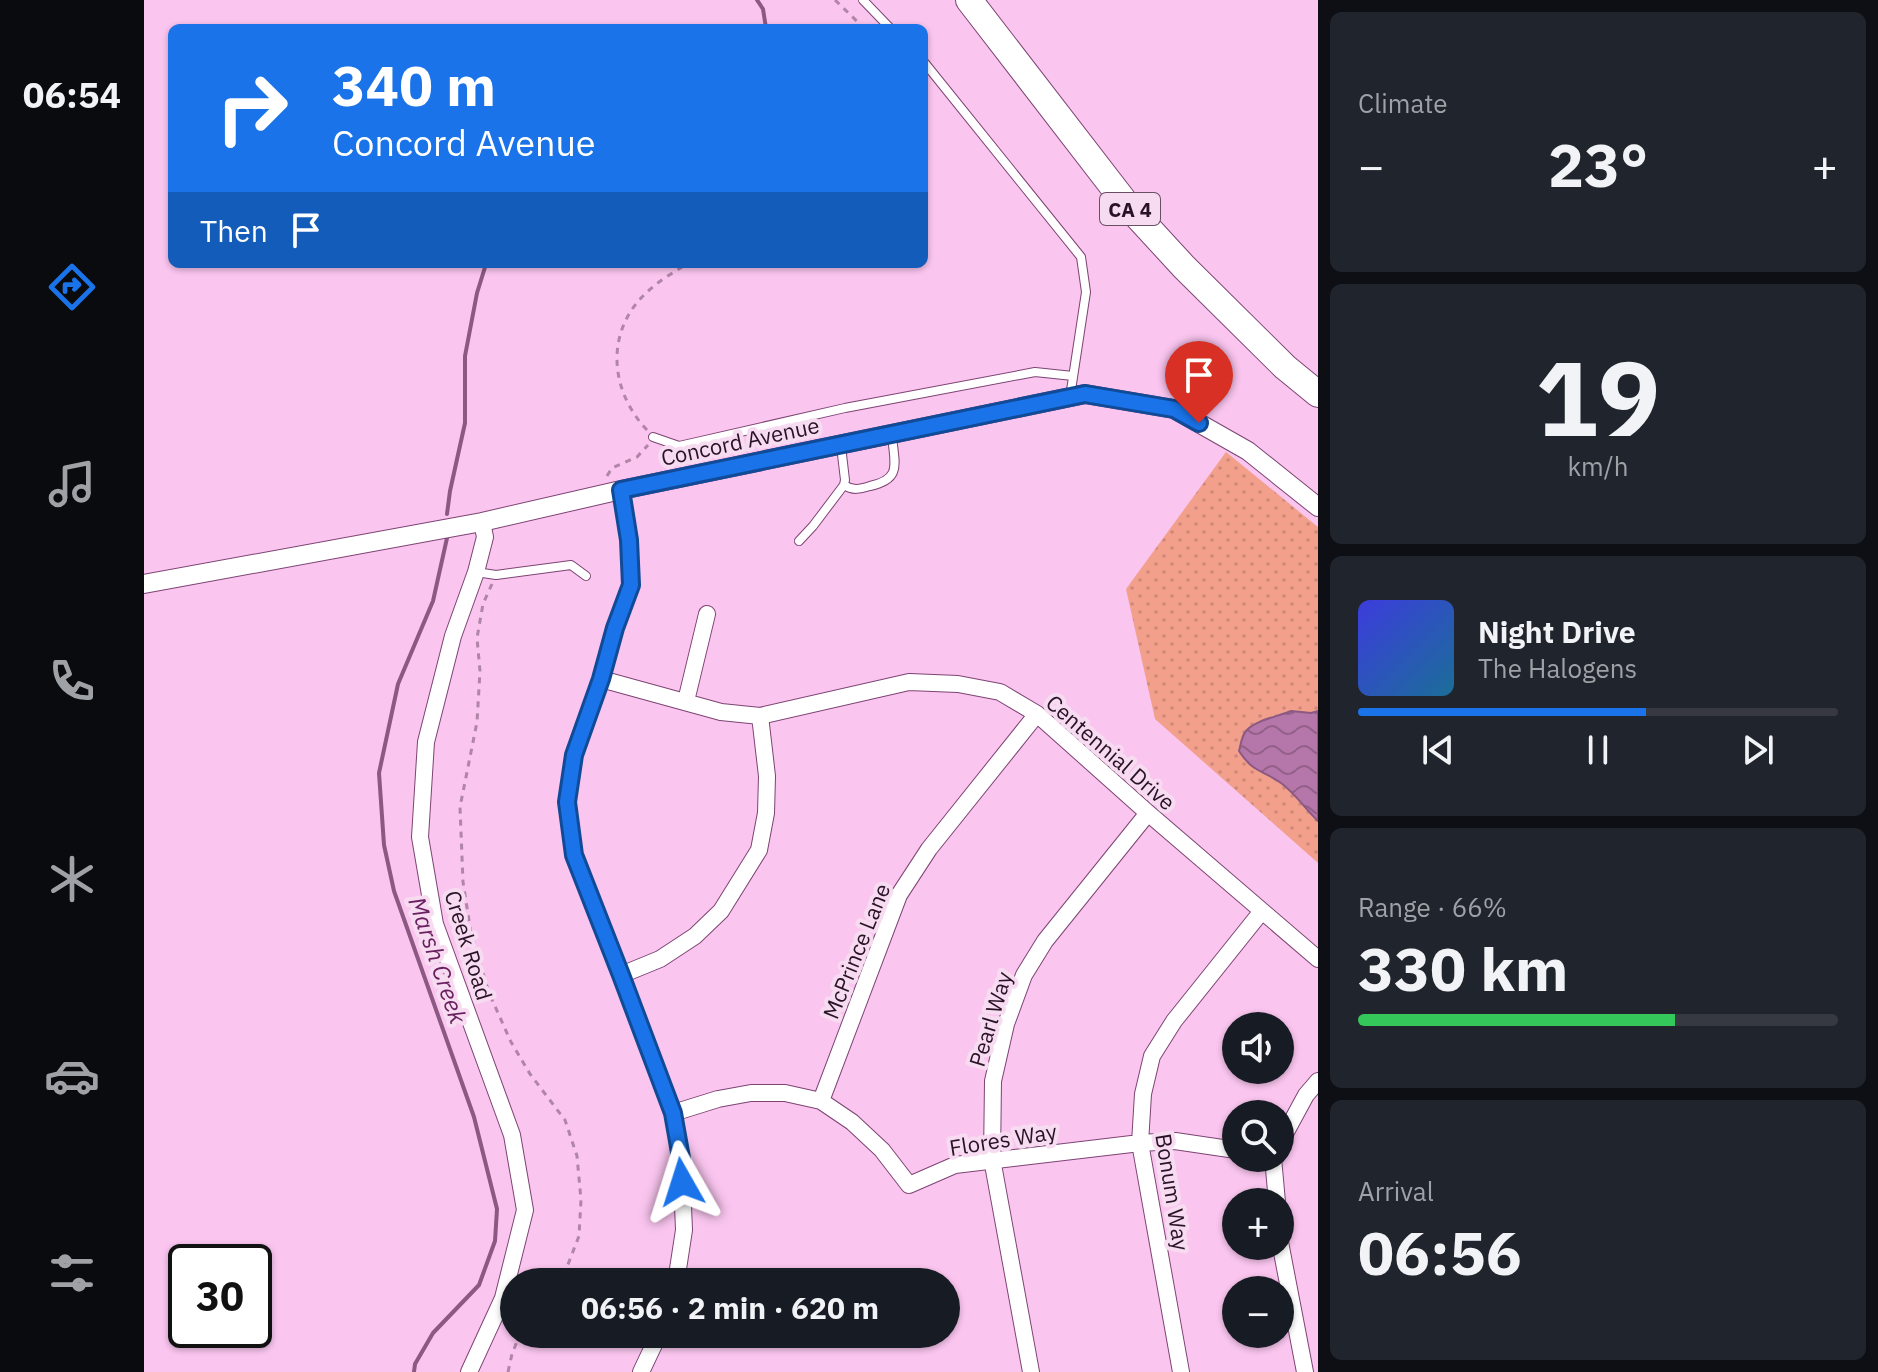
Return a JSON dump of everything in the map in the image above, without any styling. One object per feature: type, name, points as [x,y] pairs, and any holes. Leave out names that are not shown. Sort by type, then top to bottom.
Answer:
[{"type":"highway","name":"CA 4","points":[[969,0],[1127,205],[1184,267],[1285,367],[1318,394]]},
{"type":"street","name":"Concord Avenue","points":[[144,584],[482,522],[613,486],[841,445],[1085,394],[1174,409],[1248,451],[1318,507]]},
{"type":"street","points":[[613,486],[629,540],[631,585],[574,755],[567,802],[574,855],[673,1113],[681,1158],[684,1230],[678,1268]]},
{"type":"street","name":"Creek Road","points":[[469,1372],[503,1298],[525,1210],[512,1135],[435,924],[420,837],[426,742],[453,636],[485,537],[482,522]]},
{"type":"street","points":[[686,701],[707,614]]},
{"type":"street","name":"Centennial Drive","points":[[601,679],[721,712],[760,716],[909,682],[958,684],[1000,692],[1037,714],[1318,959]]},
{"type":"street","name":"McPrince Lane","points":[[821,1101],[899,895],[929,849],[1037,714]]},
{"type":"street","points":[[621,975],[660,959],[695,936],[721,911],[759,850],[766,813],[767,776],[760,716]]},
{"type":"street","name":"Pearl Way","points":[[1031,1372],[992,1159],[993,1081],[1006,1024],[1024,975],[1045,941],[1148,813]]},
{"type":"street","name":"Bonum Way","points":[[1181,1372],[1140,1143],[1143,1094],[1152,1056],[1174,1021],[1262,911]]},
{"type":"street","points":[[1294,1117],[1318,1081]]},
{"type":"street","name":"Flores Way","points":[[673,1113],[751,1093],[785,1093],[821,1101],[852,1122],[882,1150],[909,1185],[955,1165],[992,1159],[1175,1141],[1222,1148]]},
{"type":"street","points":[[1283,1260],[1305,1372]]},
{"type":"street","points":[[641,1372],[652,1348]]},
{"type":"lane","points":[[863,0],[886,24]]},
{"type":"lane","points":[[928,67],[1081,257],[1086,292],[1070,397]]},
{"type":"lane","points":[[653,437],[679,446],[845,408],[1035,372],[1073,376]]},
{"type":"lane","points":[[844,485],[851,489],[861,488],[891,479],[894,467],[892,434]]},
{"type":"lane","points":[[799,541],[844,485],[841,445]]},
{"type":"lane","points":[[476,572],[496,575],[571,565],[586,576]]},
{"type":"path","points":[[835,0],[860,24]]},
{"type":"path","points":[[613,486],[612,468],[637,457],[653,437],[626,400],[618,376],[619,333],[642,297],[680,268]]},
{"type":"path","points":[[496,575],[483,604],[477,638],[480,671],[477,722],[460,807],[463,882],[471,933],[489,993],[511,1042],[530,1074],[565,1120],[577,1156],[581,1200],[579,1236],[566,1268]]},
{"type":"path","points":[[508,1372],[514,1348]]},
{"type":"shaded area","points":[[1226,452],[1318,527],[1318,863],[1155,719],[1126,589]]},
{"type":"water","points":[[1291,711],[1318,711],[1318,821],[1286,787],[1254,767],[1239,751],[1243,736],[1250,727]]},
{"type":"waterway","name":"Marsh Creek","points":[[757,0],[763,9],[765,24]]},
{"type":"waterway","name":"Marsh Creek","points":[[447,514],[465,423],[465,356],[485,268]]},
{"type":"waterway","name":"Marsh Creek","points":[[414,1372],[415,1364],[433,1333],[479,1285],[495,1241],[497,1209],[474,1117],[394,891],[384,845],[379,773],[398,684],[433,601],[447,538]]},
{"type":"route","points":[[682,1182],[673,1113],[574,855],[567,802],[574,755],[631,585],[629,540],[621,490],[1085,394],[1174,409],[1199,423]]}]
